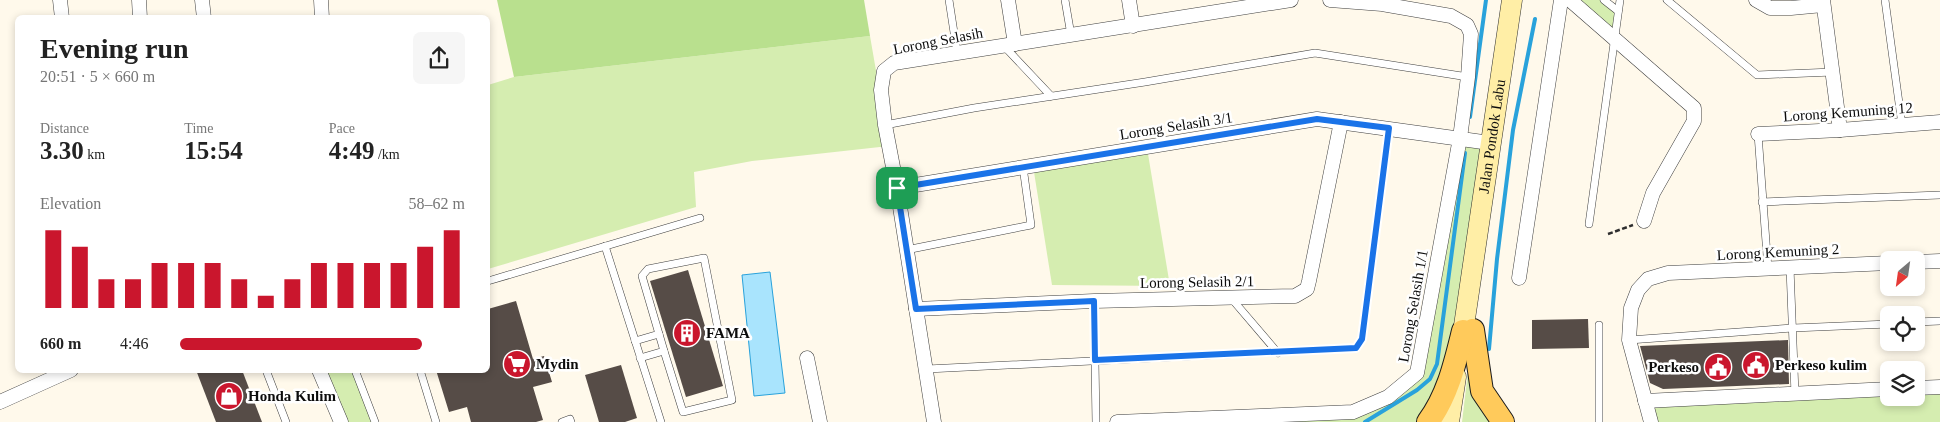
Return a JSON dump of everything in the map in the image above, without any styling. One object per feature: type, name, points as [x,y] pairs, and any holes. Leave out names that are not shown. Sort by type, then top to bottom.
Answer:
[{"type":"main road","name":"Jalan Pondok Labu","points":[[1462,422],[1472,271],[1512,0]]},
{"type":"main road","name":"Jalan Pondok Labu","points":[[1449,422],[1468,331]]},
{"type":"main road","points":[[1428,422],[1444,394],[1468,331]]},
{"type":"main road","points":[[1468,331],[1482,391],[1503,422]]},
{"type":"street","points":[[60,0],[62,15]]},
{"type":"street","points":[[139,0],[140,15]]},
{"type":"street","points":[[202,0],[204,15]]},
{"type":"street","points":[[321,0],[322,15]]},
{"type":"street","points":[[1008,0],[1010,45]]},
{"type":"street","points":[[1129,0],[1133,26]]},
{"type":"street","name":"Lorong Selasih","points":[[934,422],[927,369],[885,125],[881,90],[884,71],[894,63],[957,52],[1071,36],[1291,0]]},
{"type":"street","name":"Lorong Selasih 1/1","points":[[1117,422],[1353,412],[1388,397],[1417,373],[1460,138],[1471,39],[1467,25],[1456,18],[1382,4],[1330,0]]},
{"type":"street","points":[[1519,278],[1561,0]]},
{"type":"street","points":[[1570,0],[1694,108],[1694,121],[1653,193],[1644,221]]},
{"type":"street","points":[[1756,0],[1770,8],[1791,8],[1823,2],[1840,130]]},
{"type":"street","name":"Lorong Selasih 3/1","points":[[897,188],[1317,119],[1490,143]]},
{"type":"street","name":"Lorong Selasih 2/1","points":[[916,309],[1094,301],[1295,296],[1307,289],[1341,122]]},
{"type":"street","name":"Lorong Kemuning 12","points":[[1758,134],[1940,122]]},
{"type":"street","points":[[1925,262],[1940,261]]},
{"type":"street","name":"Lorong Kemuning 2","points":[[1651,422],[1629,340],[1631,308],[1638,290],[1648,279],[1668,273],[1880,263]]},
{"type":"street","points":[[807,358],[820,422]]},
{"type":"street","points":[[0,402],[64,373]]},
{"type":"street","points":[[320,373],[341,422]]},
{"type":"street","points":[[1925,388],[1940,387]]},
{"type":"street","points":[[1645,401],[1880,389]]},
{"type":"lane","points":[[948,0],[957,52]]},
{"type":"lane","points":[[1065,0],[1071,36]]},
{"type":"lane","points":[[1604,0],[1618,11]]},
{"type":"lane","points":[[1589,224],[1620,0]]},
{"type":"lane","points":[[1667,0],[1756,75],[1833,72]]},
{"type":"lane","points":[[1885,0],[1902,125]]},
{"type":"lane","points":[[1010,45],[1052,96]]},
{"type":"lane","points":[[885,125],[974,108],[1315,53],[1468,78]]},
{"type":"lane","points":[[927,369],[1356,348],[1362,339],[1389,128]]},
{"type":"lane","points":[[1758,134],[1768,269]]},
{"type":"lane","points":[[906,250],[1031,226],[1023,167]]},
{"type":"lane","points":[[1762,202],[1940,195]]},
{"type":"lane","points":[[490,280],[700,218]]},
{"type":"lane","points":[[605,246],[661,422]]},
{"type":"lane","points":[[704,258],[732,400],[683,412],[659,334],[642,276],[648,269],[704,258]]},
{"type":"lane","points":[[1790,268],[1796,394]]},
{"type":"lane","points":[[1231,298],[1278,353]]},
{"type":"lane","points":[[1094,301],[1096,422]]},
{"type":"lane","points":[[1925,322],[1940,321]]},
{"type":"lane","points":[[1629,340],[1793,328],[1880,324]]},
{"type":"lane","points":[[1598,422],[1599,325]]},
{"type":"lane","points":[[635,341],[659,334]]},
{"type":"lane","points":[[640,358],[664,351]]},
{"type":"lane","points":[[267,373],[286,422]]},
{"type":"lane","points":[[357,373],[375,422]]},
{"type":"lane","points":[[421,373],[436,422]]},
{"type":"lane","points":[[562,422],[570,419],[571,422]]},
{"type":"path","points":[[1608,234],[1644,221]]},
{"type":"green space","points":[[497,0],[864,0],[870,36],[514,77]]},
{"type":"green space","points":[[1570,0],[1604,0],[1618,11],[1614,38]]},
{"type":"green space","points":[[870,36],[889,146],[752,161],[694,172],[696,207],[490,268],[490,84],[514,77]]},
{"type":"green space","points":[[1460,138],[1490,143],[1449,422],[1117,422],[1353,412],[1417,372]]},
{"type":"green space","points":[[1148,154],[1170,286],[1052,285],[1034,172]]},
{"type":"green space","points":[[1473,330],[1503,422],[1462,422]]},
{"type":"green space","points":[[320,373],[356,373],[375,422],[341,422]]},
{"type":"green space","points":[[1940,387],[1940,422],[1651,422],[1645,401],[1880,389],[1880,406],[1925,406],[1925,388]]},
{"type":"water","points":[[770,272],[785,393],[754,396],[742,275]]},
{"type":"building","name":"FAMA","points":[[688,270],[723,386],[686,397],[650,281]]},
{"type":"building","name":"Mydin","points":[[516,301],[533,359],[544,356],[552,382],[533,387],[543,420],[536,422],[471,422],[467,407],[449,412],[437,373],[490,373],[490,308]]},
{"type":"building","points":[[1588,319],[1589,348],[1532,349],[1532,320]]},
{"type":"building","points":[[1788,340],[1789,384],[1663,389],[1650,383],[1640,346]]},
{"type":"building","points":[[621,365],[637,418],[625,422],[599,422],[585,375]]},
{"type":"building","name":"Honda Kulim","points":[[197,373],[243,373],[262,422],[216,422]]},
{"type":"waterway","points":[[1470,117],[1486,0]]},
{"type":"waterway","points":[[1489,349],[1497,259],[1513,130],[1535,19]]},
{"type":"waterway","points":[[1365,422],[1417,390],[1430,379],[1437,364],[1465,153]]},
{"type":"place","name":"FAMA","points":[[687,333]]},
{"type":"place","name":"Mydin","points":[[517,364]]},
{"type":"place","name":"Perkeso kulim","points":[[1756,365]]},
{"type":"place","name":"Perkeso","points":[[1718,367]]},
{"type":"place","name":"Honda Kulim","points":[[229,396]]},
{"type":"route","points":[[1317,119],[1389,128],[1362,339],[1356,348],[1095,360],[1094,301],[916,309],[897,188],[1317,119]]}]
